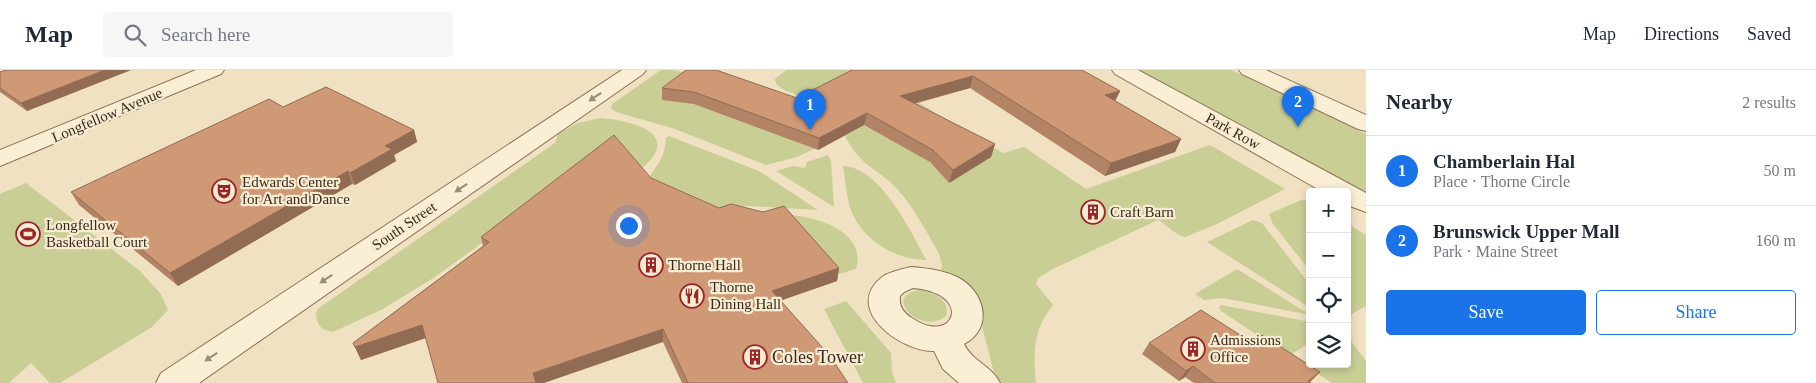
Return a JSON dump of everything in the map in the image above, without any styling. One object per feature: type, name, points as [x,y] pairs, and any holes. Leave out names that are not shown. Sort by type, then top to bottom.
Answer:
[{"type":"street","name":"Longfellow Avenue","points":[[0,159],[214,70]]},
{"type":"street","name":"South Street","points":[[173,383],[636,70]]},
{"type":"street","name":"Park Row","points":[[1122,70],[1336,188]]},
{"type":"street","points":[[1249,70],[1366,124]]},
{"type":"street","points":[[1351,196],[1366,204]]},
{"type":"street","points":[[945,338],[955,360],[983,383]]},
{"type":"green space","points":[[661,70],[673,70],[696,75],[704,105],[814,149],[797,157],[766,165],[675,129],[616,112],[611,108],[612,104]]},
{"type":"green space","points":[[786,70],[864,70],[1003,153],[1024,147],[1086,189],[1210,145],[1285,189],[1217,224],[1185,237],[1158,220],[1053,269],[1038,278],[1036,284],[1053,305],[1041,323],[1036,342],[1036,383],[1000,383],[994,373],[976,303],[940,275],[942,265],[939,254],[910,205],[892,183],[857,155],[845,136],[864,125],[922,154],[949,183],[990,157],[786,91],[776,84],[775,79]]},
{"type":"green space","points":[[1137,70],[1231,70],[1366,134],[1366,194]]},
{"type":"green space","points":[[601,118],[628,122],[650,132],[656,139],[657,148],[651,159],[637,172],[615,147],[435,277],[383,309],[333,332],[322,329],[317,321],[316,313],[319,308],[555,143],[558,134],[578,123]]},
{"type":"green space","points":[[669,136],[759,171],[818,210],[749,206],[733,207],[714,212],[643,185],[659,163],[664,151],[666,138]]},
{"type":"green space","points":[[828,155],[831,161],[834,207],[776,171],[793,166],[805,168],[807,162]]},
{"type":"green space","points":[[843,166],[856,169],[881,188],[903,218],[926,260],[904,257],[894,253],[874,241],[866,233],[853,215]]},
{"type":"green space","points":[[26,183],[140,271],[160,293],[168,310],[152,327],[60,383],[50,383],[31,363],[9,383],[0,383],[0,194]]},
{"type":"green space","points":[[1301,200],[1306,201],[1306,266],[1273,224],[1269,214]]},
{"type":"green space","points":[[783,215],[795,215],[822,221],[846,235],[854,244],[857,255],[856,269],[832,276]]},
{"type":"green space","points":[[1253,220],[1262,223],[1306,280],[1306,305],[1207,242]]},
{"type":"green space","points":[[1351,226],[1366,235],[1366,306],[1351,314]]},
{"type":"green space","points":[[1237,269],[1306,314],[1223,298],[1204,300],[1195,294]]},
{"type":"green space","points":[[924,290],[937,295],[946,304],[947,315],[936,321],[926,321],[916,318],[908,312],[904,305],[904,298],[911,292]]},
{"type":"green space","points":[[846,301],[891,353],[892,372],[896,383],[863,383],[824,309]]},
{"type":"green space","points":[[1221,305],[1306,321],[1306,345],[1289,356],[1219,308]]},
{"type":"green space","points":[[1351,341],[1366,361],[1366,383],[1332,383],[1309,368],[1351,368]]},
{"type":"building","points":[[6,70],[105,70],[21,103],[0,88],[0,72]]},
{"type":"building","points":[[686,70],[716,70],[797,98],[852,70],[1082,70],[1120,91],[1105,95],[1181,139],[1111,163],[973,76],[900,96],[995,144],[953,170],[933,150],[867,113],[819,138],[694,92],[662,88]]},
{"type":"building","name":"Edwards Center for Art and Dance","points":[[326,87],[414,130],[385,146],[392,149],[350,173],[348,171],[170,273],[71,192],[269,99],[283,107]]},
{"type":"building","name":"Thorne Hall","points":[[614,135],[651,178],[719,208],[731,204],[763,212],[784,206],[839,268],[772,291],[830,356],[848,383],[688,383],[663,329],[533,373],[536,383],[438,383],[422,325],[355,347],[353,343],[489,242],[481,237]]},
{"type":"building","name":"Admissions Office","points":[[1201,310],[1251,342],[1262,335],[1306,363],[1306,368],[1314,368],[1320,372],[1308,381],[1311,383],[1215,383],[1193,366],[1186,371],[1149,343]]},
{"type":"place","name":"Brunswick Upper Mall","points":[[1298,127]]},
{"type":"place","name":"Chamberlain Hal","points":[[810,130]]},
{"type":"place","name":"Edwards Center for Art and Dance","points":[[224,191]]},
{"type":"place","name":"Craft Barn","points":[[1093,212]]},
{"type":"place","name":"Longfellow Basketball Court","points":[[28,234]]},
{"type":"place","name":"Thorne Hall","points":[[651,265]]},
{"type":"place","name":"Thorne Dining Hall","points":[[692,296]]},
{"type":"place","name":"Admissions Office","points":[[1193,349]]},
{"type":"place","name":"Coles Tower","points":[[755,357]]}]
